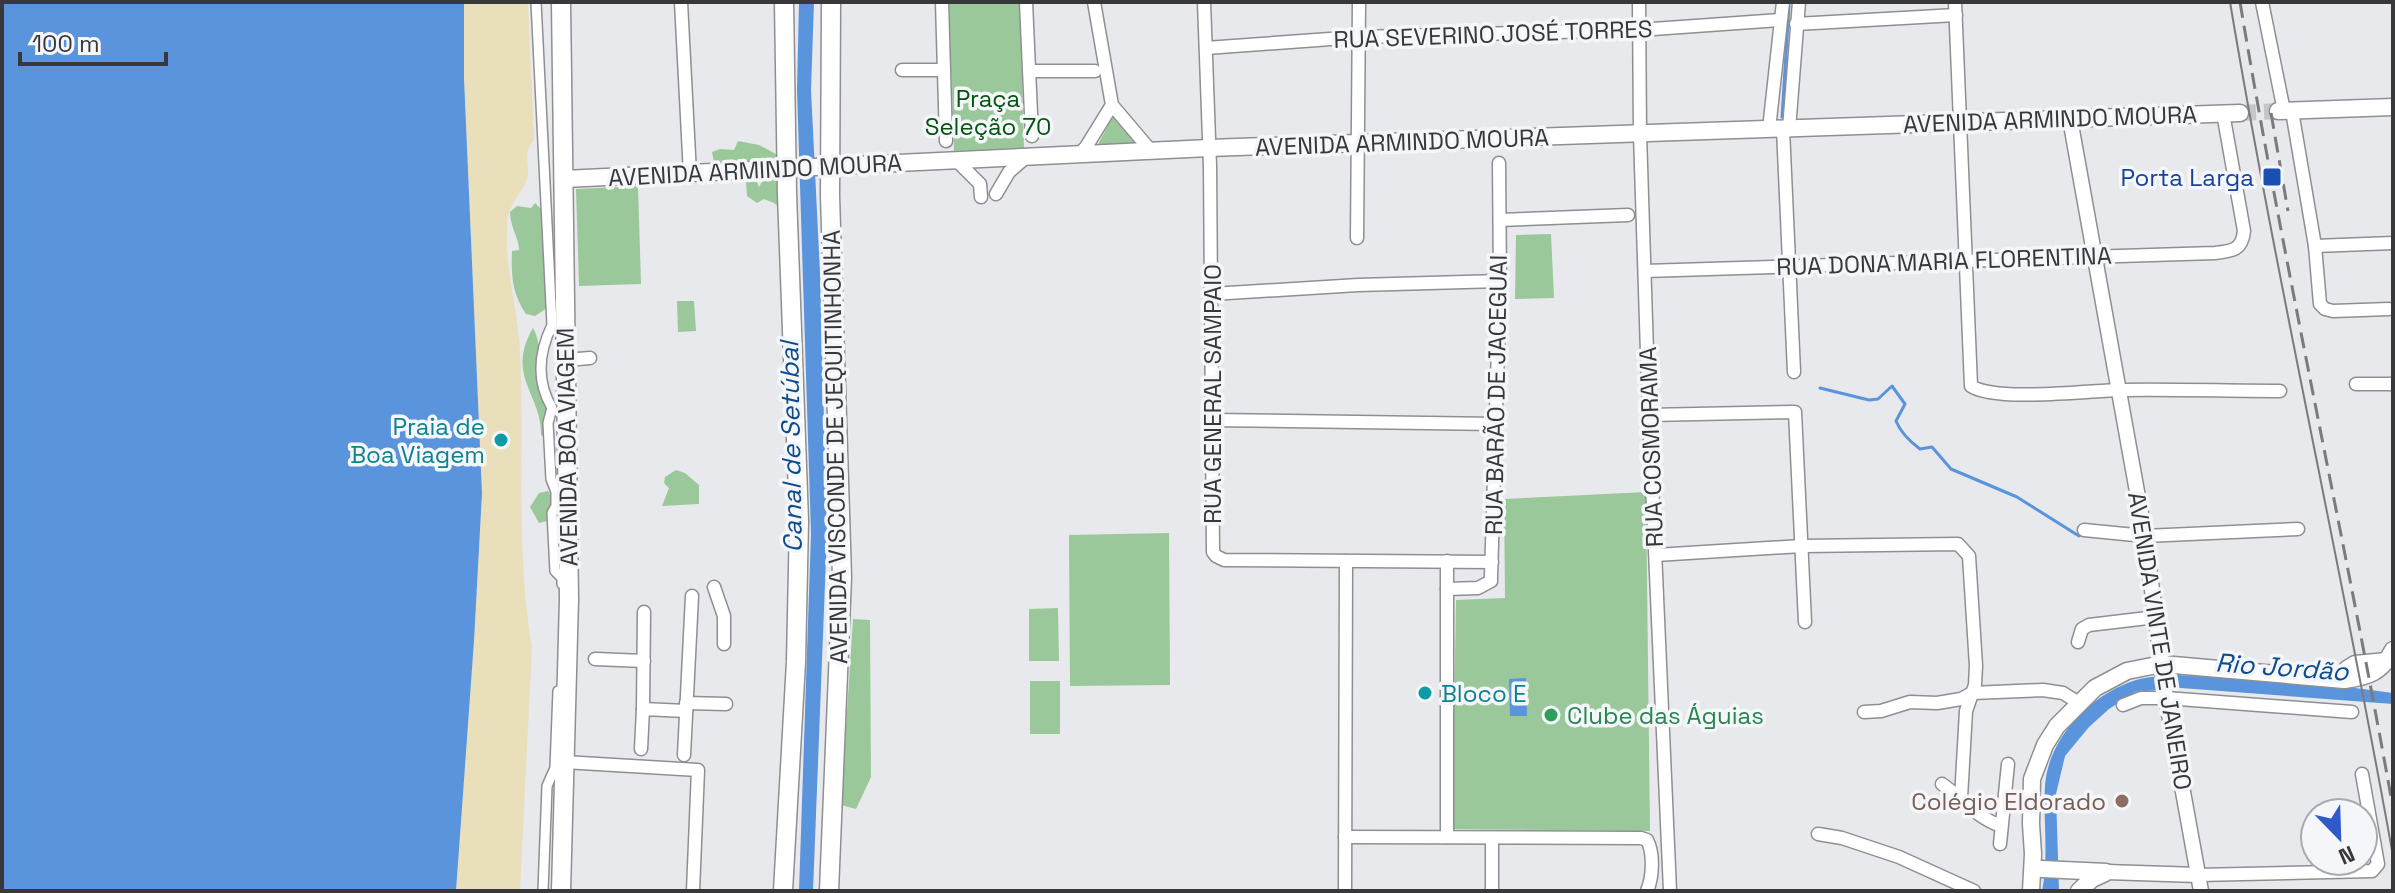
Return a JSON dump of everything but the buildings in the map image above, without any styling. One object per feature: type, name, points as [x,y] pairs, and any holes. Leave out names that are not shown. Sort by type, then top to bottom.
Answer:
[{"type":"main road","name":"AVENIDA BOA VIAGEM","points":[[561,2],[569,599],[561,891]]},
{"type":"main road","name":"AVENIDA VISCONDE DE JEQUITINHONHA","points":[[783,891],[796,662],[799,521],[792,169],[784,2]]},
{"type":"main road","name":"AVENIDA VISCONDE DE JEQUITINHONHA","points":[[829,891],[842,577],[823,167],[831,2]]},
{"type":"main road","points":[[2285,111],[2393,107]]},
{"type":"main road","name":"AVENIDA ARMINDO MOURA","points":[[564,179],[1209,148],[2240,113]]},
{"type":"main road","points":[[2031,891],[2044,869],[2032,779],[2045,745],[2057,726],[2079,703],[2113,677],[2127,671],[2162,666],[2321,673],[2344,680],[2367,677],[2378,671],[2390,656]]},
{"type":"main road","points":[[2044,869],[2106,872]]},
{"type":"main road","points":[[2079,891],[2106,872]]},
{"type":"street","points":[[536,2],[552,325],[542,347],[542,391],[552,408],[548,423],[551,479],[556,492],[552,513],[555,571],[562,578],[555,768],[547,786],[543,891]]},
{"type":"street","points":[[681,2],[690,174]]},
{"type":"street","points":[[942,2],[946,141]]},
{"type":"street","points":[[1026,2],[1032,136]]},
{"type":"street","points":[[1094,2],[1112,105],[1151,151]]},
{"type":"street","name":"RUA GENERAL SAMPAIO","points":[[1204,2],[1212,294],[1213,552],[1224,560],[1492,562]]},
{"type":"street","points":[[1357,238],[1359,2]]},
{"type":"street","name":"RUA COSMORAMA","points":[[1639,2],[1649,415],[1670,891]]},
{"type":"street","points":[[1783,2],[1780,20],[1780,129],[1794,372]]},
{"type":"street","points":[[1780,129],[1799,2]]},
{"type":"street","points":[[2262,2],[2315,246],[2318,299],[2322,307],[2333,311],[2389,309]]},
{"type":"street","points":[[1796,24],[1955,9],[1971,386],[1997,393],[2042,394],[2120,390],[2280,391]]},
{"type":"street","name":"RUA SEVERINO JOSÉ TORRES","points":[[1206,48],[1358,37],[1639,30],[1780,20]]},
{"type":"street","points":[[902,70],[944,70]]},
{"type":"street","points":[[1029,71],[1095,71]]},
{"type":"street","points":[[1078,156],[1112,105]]},
{"type":"street","name":"RUA DONA MARIA FLORENTINA","points":[[1645,271],[2215,253],[2238,249],[2244,231],[2223,113]]},
{"type":"street","name":"AVENIDA VINTE DE JANEIRO","points":[[2070,119],[2145,536],[2165,696],[2201,891]]},
{"type":"street","points":[[958,162],[980,190],[989,187],[998,190],[1024,159]]},
{"type":"street","name":"RUA BARÃO DE JACEGUAI","points":[[1447,589],[1484,587],[1491,581],[1500,281],[1499,163]]},
{"type":"street","points":[[1500,220],[1628,215]]},
{"type":"street","points":[[2315,246],[2393,243]]},
{"type":"street","points":[[1212,294],[1358,285],[1500,281]]},
{"type":"street","points":[[566,360],[590,358]]},
{"type":"street","points":[[2356,384],[2393,384]]},
{"type":"street","points":[[1649,415],[1795,412],[1805,622]]},
{"type":"street","points":[[1212,420],[1496,424]]},
{"type":"street","points":[[2084,530],[2145,536],[2298,529]]},
{"type":"street","points":[[1656,555],[1802,546],[1958,544],[1969,556],[1976,666],[1966,711],[1961,798]]},
{"type":"street","points":[[1345,891],[1346,561]]},
{"type":"street","points":[[1447,561],[1447,837]]},
{"type":"street","points":[[714,587],[724,616],[724,644]]},
{"type":"street","points":[[684,755],[692,596]]},
{"type":"street","points":[[641,749],[644,612]]},
{"type":"street","points":[[2078,642],[2082,629],[2089,625],[2156,617]]},
{"type":"street","points":[[595,659],[644,661]]},
{"type":"street","points":[[1864,712],[1881,711],[1910,702],[1937,703],[1961,699],[1972,693],[2053,690],[2079,703]]},
{"type":"street","points":[[2123,705],[2141,698],[2165,696],[2352,712]]},
{"type":"street","points":[[643,709],[726,704]]},
{"type":"street","points":[[564,762],[698,770],[693,891]]},
{"type":"street","points":[[2000,844],[2008,764]]},
{"type":"street","points":[[2106,872],[2198,875],[2372,871],[2378,864],[2362,774]]},
{"type":"street","points":[[1942,784],[1973,812],[2001,826]]},
{"type":"street","points":[[1818,834],[1842,838],[1899,857],[1974,891]]},
{"type":"street","points":[[1345,837],[1641,838],[1647,840],[1651,847],[1651,880],[1647,891]]},
{"type":"street","points":[[1492,839],[1492,891]]},
{"type":"green space","name":"Praça Seleção 70","points":[[949,2],[1020,2],[1024,148],[954,151]]},
{"type":"green space","points":[[1113,116],[1117,117],[1138,146],[1096,148]]},
{"type":"green space","points":[[738,141],[759,145],[778,155],[774,166],[718,165],[714,162],[712,152],[734,150]]},
{"type":"green space","points":[[785,179],[782,210],[764,199],[757,203],[747,196],[746,182],[757,182],[759,187],[763,180]]},
{"type":"green space","points":[[638,186],[641,284],[579,286],[576,189]]},
{"type":"green space","points":[[535,203],[543,211],[547,308],[535,316],[526,314],[515,292],[512,251],[519,250],[510,212],[517,206],[531,208]]},
{"type":"green space","points":[[1551,234],[1554,298],[1515,299],[1516,235]]},
{"type":"green space","points":[[677,301],[694,301],[696,331],[678,332]]},
{"type":"green space","points":[[533,328],[539,347],[541,389],[549,407],[547,439],[541,435],[540,421],[523,372],[525,345]]},
{"type":"green space","points":[[676,470],[685,473],[699,485],[699,504],[662,506],[669,488],[664,483],[665,477]]},
{"type":"green space","points":[[548,491],[553,499],[551,520],[539,523],[530,507],[539,493]]},
{"type":"green space","name":"Clube das Águias","points":[[1646,492],[1650,831],[1452,829],[1456,600],[1505,598],[1504,499]]},
{"type":"green space","points":[[1169,533],[1170,685],[1070,686],[1069,535]]},
{"type":"green space","points":[[1058,608],[1059,661],[1029,661],[1029,609]]},
{"type":"green space","points":[[853,619],[870,620],[871,777],[856,809],[841,805]]},
{"type":"green space","points":[[1030,681],[1060,681],[1060,734],[1030,734]]},
{"type":"sand","name":"Praia de Boa Viagem","points":[[464,2],[528,2],[534,140],[527,155],[527,179],[509,212],[507,234],[520,350],[522,535],[532,647],[520,891],[456,891],[482,493],[464,78]]},
{"type":"water","points":[[2,2],[464,2],[464,78],[482,493],[456,891],[2,891]]},
{"type":"water","points":[[799,2],[814,2],[811,90],[827,532],[813,891],[799,891],[811,533],[797,90]]},
{"type":"water","name":"Rio Jordão","points":[[2178,675],[2332,685],[2393,693],[2393,704],[2181,688],[2135,692],[2089,727],[2065,756],[2056,794],[2059,891],[2042,891],[2045,786],[2054,751],[2063,735],[2088,707],[2119,687],[2141,679]]},
{"type":"water","points":[[1526,678],[1527,716],[1510,716],[1509,679]]},
{"type":"waterway","points":[[1782,117],[1789,6]]},
{"type":"waterway","points":[[1820,388],[1869,400],[1878,399],[1892,386],[1905,404],[1896,421],[1916,446],[1920,449],[1932,447],[1951,469],[2017,497],[2079,536]]},
{"type":"tunnel","points":[[2240,113],[2278,111]]},
{"type":"tram line","points":[[2230,2],[2393,856]]},
{"type":"railway","points":[[2240,2],[2393,808]]},
{"type":"railway","points":[[2271,113],[2288,211]]},
{"type":"place","name":"Porta Larga","points":[[2272,177]]},
{"type":"place","name":"Praia de Boa Viagem","points":[[501,440]]},
{"type":"place","name":"Bloco E","points":[[1425,693]]},
{"type":"place","name":"Clube das Águias","points":[[1551,715]]},
{"type":"place","name":"Colégio Eldorado","points":[[2122,801]]},
{"type":"water label","name":"Canal de Setúbal","points":[[791,447]]}]
